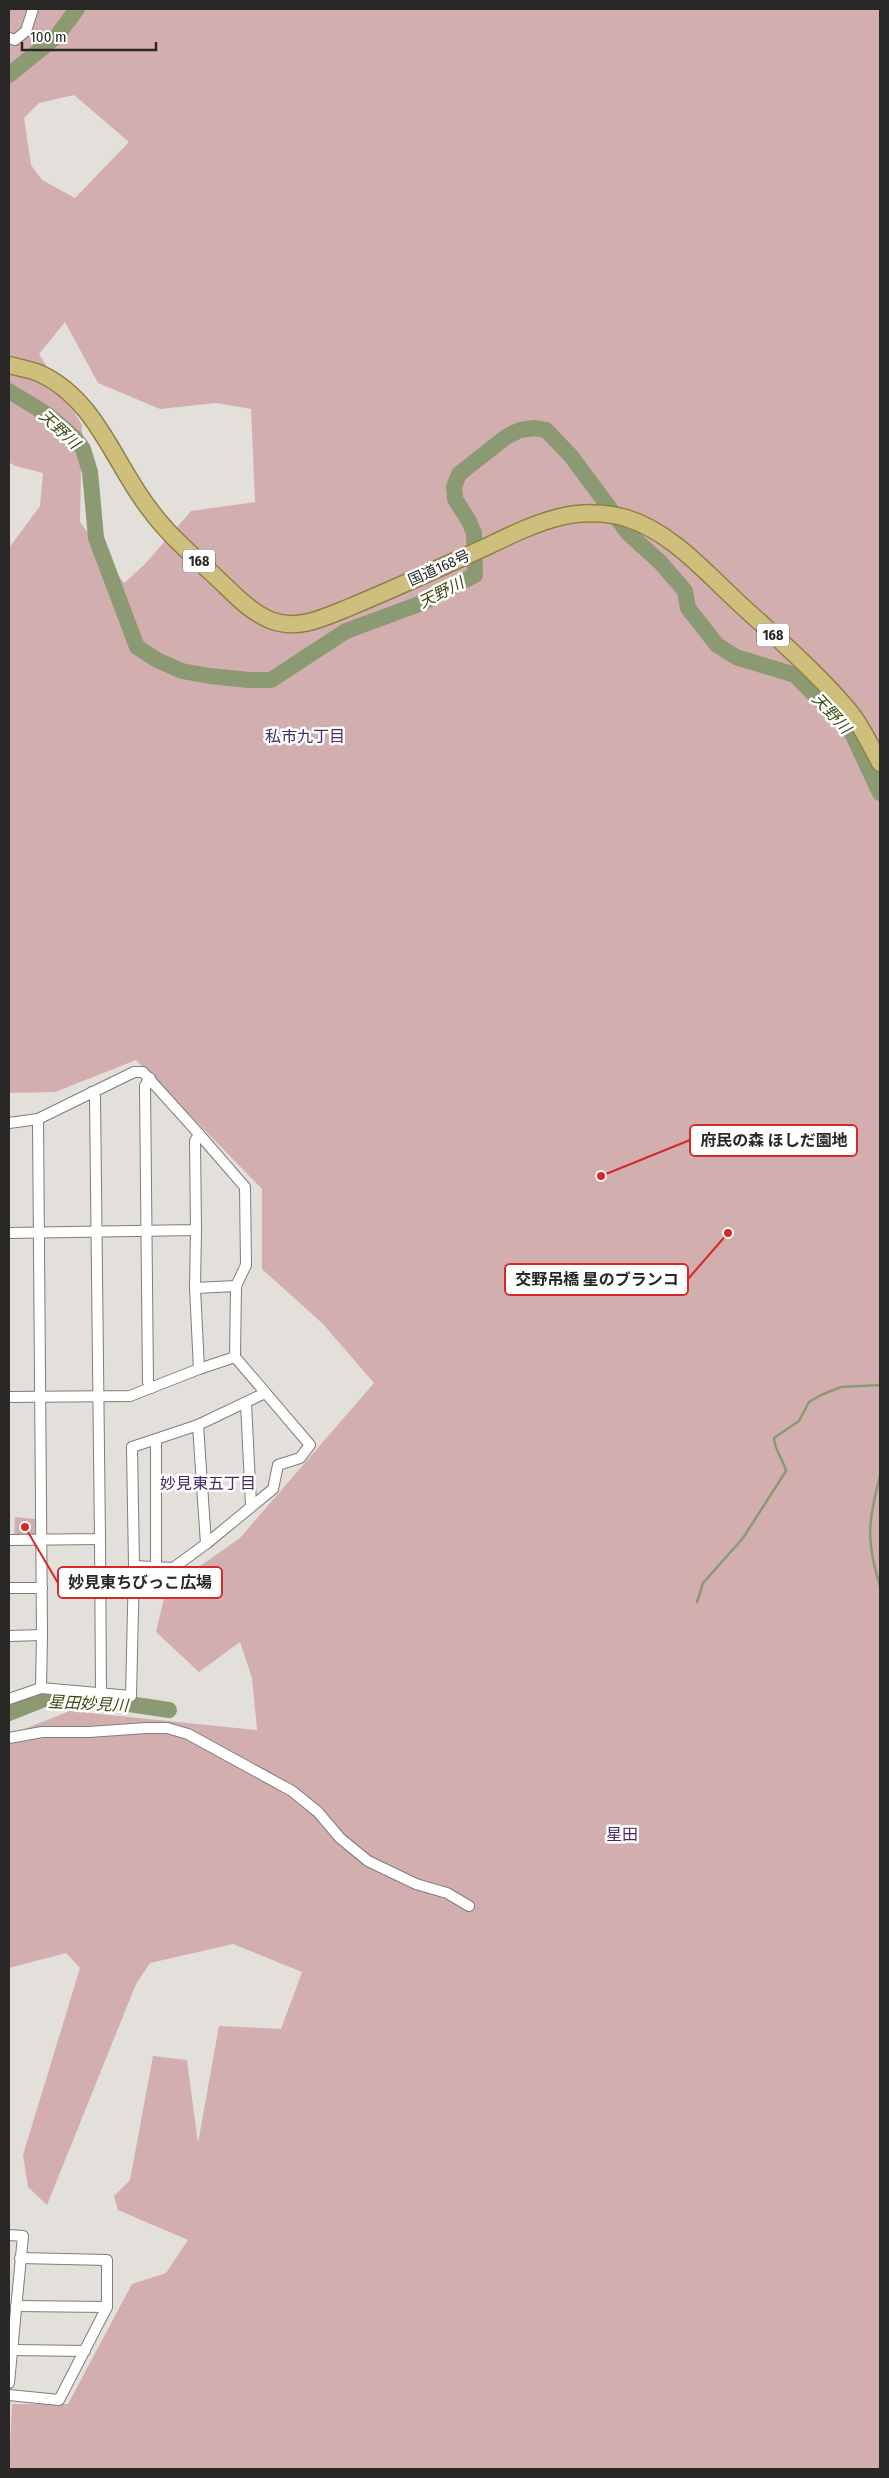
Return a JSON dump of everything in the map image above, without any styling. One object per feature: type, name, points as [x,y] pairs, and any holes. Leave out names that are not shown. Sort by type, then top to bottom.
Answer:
[{"type":"highway","name":"国道168号","points":[[9,365],[40,373],[63,387],[79,401],[136,491],[165,528],[242,602],[267,619],[289,624],[309,623],[391,590],[447,564],[562,516],[590,513],[627,518],[645,526],[684,553],[794,655],[845,706],[863,732],[880,763]]},
{"type":"street","points":[[9,38],[15,40],[26,31],[33,9]]},
{"type":"street","points":[[9,1123],[38,1119],[134,1072],[143,1072],[245,1187],[246,1265],[236,1286],[235,1357],[310,1445],[300,1458],[278,1466],[273,1489],[250,1505],[206,1544],[173,1568],[134,1566]]},
{"type":"street","points":[[150,1078],[145,1086],[148,1382],[151,1388]]},
{"type":"street","points":[[92,1092],[95,1097],[101,1693]]},
{"type":"street","points":[[38,1119],[39,1398],[42,1540],[41,1688]]},
{"type":"street","points":[[198,1134],[195,1141],[195,1288],[197,1364],[199,1369]]},
{"type":"street","points":[[9,1233],[196,1230]]},
{"type":"street","points":[[195,1288],[236,1286]]},
{"type":"street","points":[[9,1397],[98,1398],[130,1396],[235,1357]]},
{"type":"street","points":[[9,1699],[41,1688],[131,1696],[134,1566],[132,1447],[156,1441],[198,1425],[265,1393]]},
{"type":"street","points":[[246,1403],[250,1505]]},
{"type":"street","points":[[198,1425],[206,1544]]},
{"type":"street","points":[[156,1441],[156,1567]]},
{"type":"street","points":[[9,1540],[100,1539]]},
{"type":"street","points":[[9,1588],[42,1588]]},
{"type":"street","points":[[9,1636],[42,1635]]},
{"type":"street","points":[[9,1738],[42,1732],[89,1732],[146,1728],[167,1728],[188,1734],[292,1792],[318,1812],[340,1838],[368,1861],[416,1884],[447,1893],[468,1906]]},
{"type":"street","points":[[9,2234],[23,2236],[9,2384]]},
{"type":"street","points":[[9,2396],[59,2400],[107,2307],[107,2260],[20,2258]]},
{"type":"street","points":[[16,2306],[107,2307]]},
{"type":"street","points":[[12,2350],[85,2351]]},
{"type":"shaded area","points":[[9,9],[880,9],[880,2469],[9,2469],[12,2404],[68,2404],[132,2284],[166,2273],[188,2240],[118,2210],[114,2196],[130,2180],[153,2056],[187,2060],[198,2143],[219,2026],[281,2029],[302,1972],[233,1944],[150,1963],[136,1984],[47,2205],[28,2187],[23,2155],[80,1968],[66,1953],[9,1968],[9,1735],[70,1711],[257,1730],[252,1678],[240,1642],[199,1672],[156,1632],[166,1590],[240,1538],[374,1383],[323,1324],[262,1269],[262,1189],[136,1060],[55,1092],[9,1093],[9,548],[40,506],[43,473],[15,466],[9,462]],"holes":[[[74,95],[129,142],[75,198],[42,180],[31,165],[24,118],[39,103]],[[65,322],[98,383],[160,409],[216,403],[251,409],[255,502],[191,511],[144,565],[124,583],[80,522],[82,425],[39,354]]]},
{"type":"shaded area","points":[[15,1517],[35,1519],[35,1536],[14,1535]]},
{"type":"waterway","points":[[9,75],[57,36],[77,9]]},
{"type":"waterway","name":"天野川","points":[[9,391],[48,415],[75,438],[83,449],[90,472],[96,538],[137,647],[157,660],[182,671],[249,680],[271,680],[346,631],[422,603],[475,575],[474,533],[455,499],[454,487],[459,474],[506,437],[520,430],[534,428],[546,430],[571,456],[628,533],[661,563],[685,591],[688,608],[717,645],[736,657],[795,675],[851,731],[880,793]]},
{"type":"waterway","points":[[697,1602],[703,1583],[743,1538],[786,1471],[775,1446],[774,1438],[799,1421],[809,1402],[821,1395],[841,1387],[880,1385]]},
{"type":"waterway","points":[[880,1475],[873,1505],[870,1530],[872,1555],[880,1586]]},
{"type":"waterway","name":"星田妙見川","points":[[9,1713],[44,1699],[102,1700],[169,1710]]},
{"type":"place","name":"府民の森 ほしだ園地","points":[[601,1176]]},
{"type":"place","name":"交野吊橋 星のブランコ","points":[[728,1233]]},
{"type":"place","name":"妙見東ちびっこ広場","points":[[25,1527]]},
{"type":"district","name":"私市九丁目","points":[[305,736]]},
{"type":"district","name":"妙見東五丁目","points":[[208,1483]]},
{"type":"district","name":"星田","points":[[622,1834]]}]
